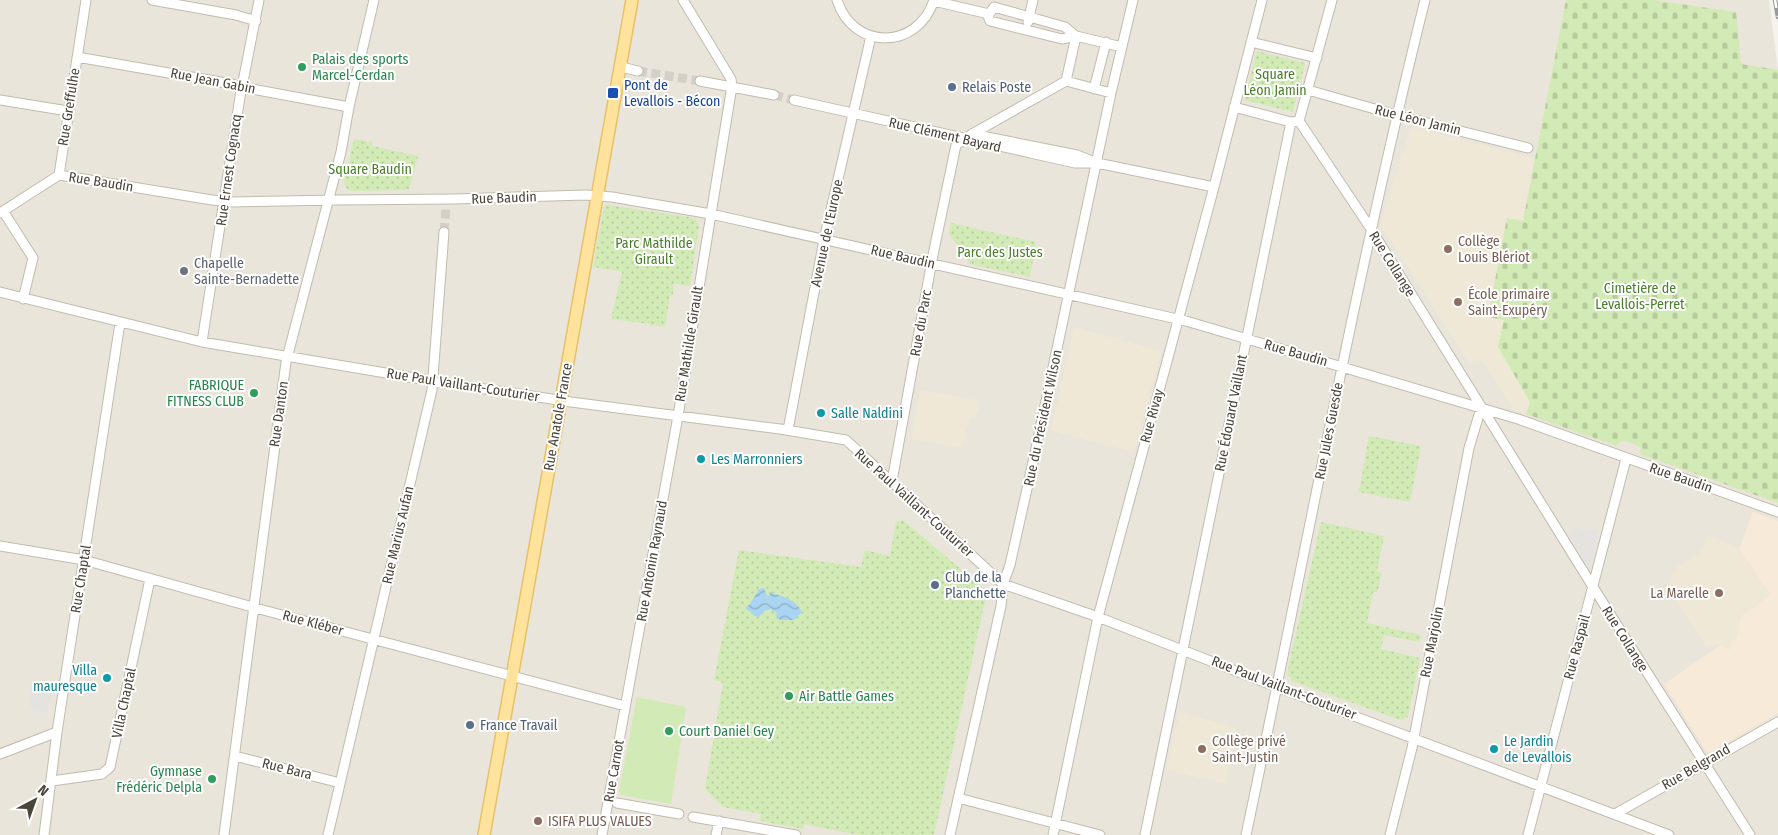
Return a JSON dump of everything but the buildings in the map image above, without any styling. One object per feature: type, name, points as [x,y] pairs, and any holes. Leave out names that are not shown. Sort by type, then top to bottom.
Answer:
[{"type":"main road","name":"Rue Anatole France","points":[[484,835],[632,0]]},
{"type":"street","name":"Rue Greffulhe","points":[[59,175],[86,0]]},
{"type":"street","points":[[152,0],[236,15],[256,21]]},
{"type":"street","name":"Rue Ernest Cognacq","points":[[202,342],[241,87],[259,0]]},
{"type":"street","name":"Rue Danton","points":[[224,835],[288,356],[341,152],[349,107],[374,0]]},
{"type":"street","points":[[683,0],[731,79],[732,86]]},
{"type":"street","points":[[837,0],[848,21],[860,31],[871,36],[892,38],[908,33],[921,24],[934,0],[989,14]]},
{"type":"street","points":[[1027,30],[1033,0]]},
{"type":"street","name":"Rue du Président Wilson","points":[[950,835],[1133,0]]},
{"type":"street","name":"Rue Rivay","points":[[1053,835],[1098,617],[1214,187],[1262,0]]},
{"type":"street","name":"Rue Édouard Vaillant","points":[[1145,835],[1246,339],[1295,122],[1308,90],[1332,0]]},
{"type":"street","name":"Rue Jules Guesde","points":[[1246,835],[1371,229],[1396,115],[1425,0]]},
{"type":"street","points":[[1076,36],[1065,27],[994,7],[988,16],[990,21],[1062,39],[1076,36],[1122,47]]},
{"type":"street","name":"Avenue de l'Europe","points":[[788,430],[824,240],[871,36]]},
{"type":"street","points":[[1066,81],[1076,36]]},
{"type":"street","points":[[1094,89],[1106,42]]},
{"type":"street","points":[[1251,42],[1317,58]]},
{"type":"street","name":"Rue Jean Gabin","points":[[77,57],[349,107]]},
{"type":"street","points":[[621,67],[638,71]]},
{"type":"street","points":[[700,81],[774,96]]},
{"type":"street","points":[[968,137],[1066,81],[1111,94]]},
{"type":"street","name":"Rue Mathilde Girault","points":[[678,416],[732,86]]},
{"type":"street","name":"Rue Léon Jamin","points":[[1308,90],[1396,115],[1528,148]]},
{"type":"street","points":[[0,100],[68,111]]},
{"type":"street","name":"Rue Clément Bayard","points":[[794,100],[968,137],[1077,155],[1097,163]]},
{"type":"street","points":[[1234,106],[1295,122]]},
{"type":"street","name":"Rue Collange","points":[[1295,122],[1371,229],[1481,408],[1750,835]]},
{"type":"street","name":"Rue Clément Bayard","points":[[968,137],[1035,154],[1075,162],[1097,163],[1214,187]]},
{"type":"street","name":"Rue du Parc","points":[[892,481],[956,145],[968,137]]},
{"type":"street","points":[[23,299],[33,258],[2,212],[59,175]]},
{"type":"street","name":"Rue Baudin","points":[[59,175],[233,202],[446,200],[573,195],[598,196],[711,214],[1178,319],[1481,408],[1778,512]]},
{"type":"street","points":[[446,200],[446,209]]},
{"type":"street","name":"Rue Marius Aufan","points":[[328,835],[433,381],[444,232]]},
{"type":"street","name":"Rue Paul Vaillant-Couturier","points":[[0,292],[202,342],[433,381],[788,430],[846,440],[1004,584],[1098,617],[1277,687],[1669,835]]},
{"type":"street","name":"Rue Chaptal","points":[[44,835],[57,732],[120,323]]},
{"type":"street","name":"Rue Marjolin","points":[[1390,835],[1412,748],[1412,737],[1469,448],[1481,408]]},
{"type":"street","name":"Rue Antonin Raynaud","points":[[625,706],[678,416]]},
{"type":"street","name":"Rue Raspail","points":[[1528,835],[1626,459]]},
{"type":"street","name":"Rue Kléber","points":[[0,546],[84,560],[625,706]]},
{"type":"street","name":"Villa Chaptal","points":[[52,781],[102,774],[110,768],[150,579]]},
{"type":"street","name":"Rue Carnot","points":[[602,835],[613,802],[625,706]]},
{"type":"street","name":"Rue Belgrand","points":[[1615,814],[1778,722]]},
{"type":"street","points":[[0,754],[57,732]]},
{"type":"street","name":"Rue Bara","points":[[235,756],[340,783]]},
{"type":"street","points":[[958,798],[1100,835]]},
{"type":"street","points":[[613,802],[679,814]]},
{"type":"street","points":[[693,817],[796,835]]},
{"type":"street","points":[[716,835],[719,821]]},
{"type":"shaded area","points":[[0,0],[1769,0],[1778,70],[1778,835],[0,835]]},
{"type":"shaded area","name":"Collège Louis Blériot","points":[[1412,127],[1535,158],[1523,221],[1507,219],[1488,317],[1504,320],[1498,347],[1530,402],[1526,414],[1513,409],[1483,361],[1469,362],[1380,224]]},
{"type":"shaded area","points":[[1074,327],[1161,351],[1134,452],[1051,431]]},
{"type":"shaded area","points":[[920,390],[980,401],[975,419],[970,418],[962,448],[911,439]]},
{"type":"shaded area","points":[[1753,512],[1778,521],[1778,713],[1711,752],[1706,751],[1664,684],[1722,644],[1736,639],[1741,616],[1770,595],[1739,549]]},
{"type":"shaded area","points":[[1578,527],[1582,530],[1599,529],[1590,570],[1568,533]]},
{"type":"shaded area","name":"La Marelle","points":[[1708,536],[1739,549],[1770,595],[1741,616],[1736,640],[1732,639],[1729,650],[1721,644],[1707,647],[1667,588],[1672,571],[1703,550]]},
{"type":"shaded area","points":[[32,682],[52,685],[48,713],[28,710]]},
{"type":"shaded area","name":"Collège privé Saint-Justin","points":[[1179,712],[1237,728],[1226,784],[1167,770]]},
{"type":"green space","name":"Cimetière de Levallois-Perret","points":[[1566,0],[1653,0],[1736,12],[1741,64],[1778,70],[1778,503],[1640,454],[1641,449],[1631,443],[1619,442],[1617,446],[1526,414],[1530,402],[1498,347],[1504,320],[1488,317],[1507,218],[1523,221]]},
{"type":"green space","name":"Square Léon Jamin","points":[[1257,51],[1305,63],[1293,112],[1244,100]]},
{"type":"green space","name":"Square Baudin","points":[[354,139],[372,142],[372,146],[418,156],[409,190],[351,191],[346,188],[344,182]]},
{"type":"green space","name":"Parc Mathilde Girault","points":[[607,205],[695,218],[699,226],[690,286],[674,284],[673,295],[670,295],[665,327],[611,319],[622,272],[593,267],[604,207]]},
{"type":"green space","name":"Parc des Justes","points":[[951,223],[1036,242],[1030,277],[970,264],[949,234]]},
{"type":"green space","points":[[1369,436],[1421,446],[1410,502],[1359,492]]},
{"type":"green space","points":[[903,520],[984,589],[986,596],[934,835],[859,835],[804,824],[803,829],[760,821],[761,814],[723,807],[705,789],[723,683],[714,680],[739,550],[861,567],[865,550],[890,556],[896,522]]},
{"type":"green space","points":[[1321,522],[1384,536],[1377,571],[1382,573],[1377,593],[1373,592],[1367,623],[1421,635],[1420,642],[1384,635],[1381,649],[1420,658],[1408,717],[1400,720],[1292,681],[1287,673]]},
{"type":"green space","points":[[637,697],[686,707],[671,804],[621,795],[619,791]]},
{"type":"water","points":[[764,588],[767,596],[770,595],[769,592],[788,599],[796,604],[802,612],[794,620],[780,620],[776,616],[777,613],[770,609],[764,611],[759,617],[753,615],[746,609],[747,606],[759,589]]},
{"type":"tunnel","points":[[638,71],[700,81]]},
{"type":"tunnel","points":[[774,95],[794,100]]},
{"type":"tunnel","points":[[444,232],[446,209]]},
{"type":"railway","points":[[1775,0],[1778,17]]},
{"type":"place","name":"Palais des sports Marcel-Cerdan","points":[[302,67]]},
{"type":"place","name":"Relais Poste","points":[[952,87]]},
{"type":"place","name":"Pont de Levallois - Bécon","points":[[613,93]]},
{"type":"place","name":"Collège Louis Blériot","points":[[1448,249]]},
{"type":"place","name":"Chapelle Sainte-Bernadette","points":[[184,271]]},
{"type":"place","name":"École primaire Saint-Exupéry","points":[[1458,302]]},
{"type":"place","name":"FABRIQUE FITNESS CLUB","points":[[254,393]]},
{"type":"place","name":"Salle Naldini","points":[[821,413]]},
{"type":"place","name":"Les Marronniers","points":[[701,459]]},
{"type":"place","name":"Club de la Planchette","points":[[935,585]]},
{"type":"place","name":"La Marelle","points":[[1719,593]]},
{"type":"place","name":"Villa mauresque","points":[[107,678]]},
{"type":"place","name":"Air Battle Games","points":[[789,696]]},
{"type":"place","name":"France Travail","points":[[470,725]]},
{"type":"place","name":"Court Daniel Gey","points":[[669,731]]},
{"type":"place","name":"Collège privé Saint-Justin","points":[[1202,749]]},
{"type":"place","name":"Le Jardin de Levallois","points":[[1494,749]]},
{"type":"place","name":"Gymnase Frédéric Delpla","points":[[212,779]]},
{"type":"place","name":"ISIFA PLUS VALUES","points":[[538,821]]}]
